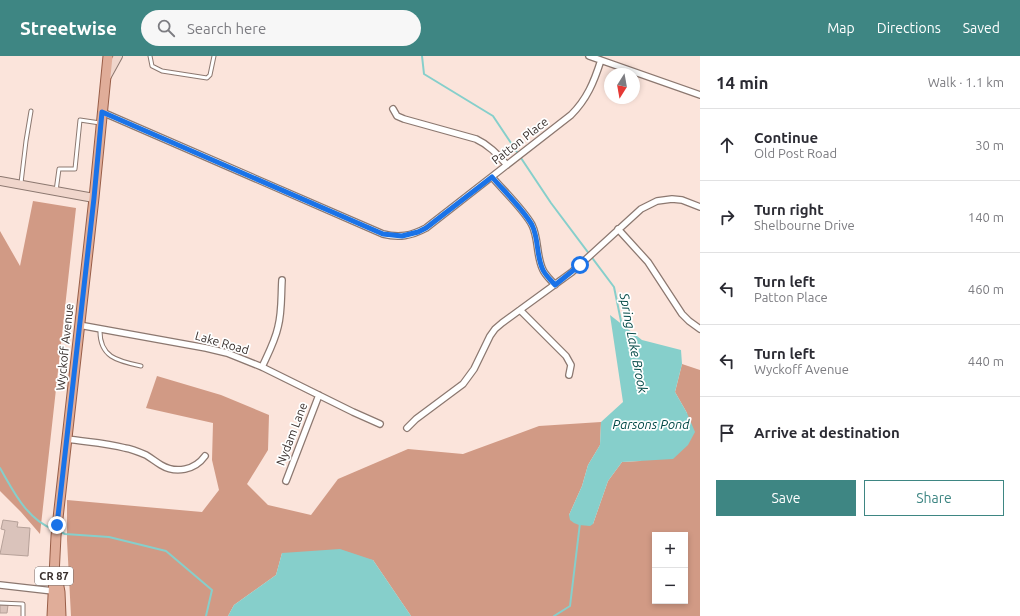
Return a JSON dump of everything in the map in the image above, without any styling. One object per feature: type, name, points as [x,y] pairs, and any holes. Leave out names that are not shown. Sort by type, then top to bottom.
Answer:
[{"type":"main road","name":"Wyckoff Avenue","points":[[52,616],[57,525],[68,439],[108,56]]},
{"type":"main road","points":[[55,562],[60,592],[61,616]]},
{"type":"street","name":"Wyckoff Avenue","points":[[105,80],[118,56]]},
{"type":"street","points":[[589,56],[700,95]]},
{"type":"street","name":"Patton Place","points":[[102,112],[383,234],[392,236],[411,235],[426,228],[571,115],[578,108],[592,87],[602,60]]},
{"type":"street","points":[[393,109],[397,116],[404,119],[476,139],[484,143],[498,154],[506,165]]},
{"type":"street","points":[[492,177],[532,226],[536,235],[543,270],[555,285]]},
{"type":"street","points":[[0,182],[94,198]]},
{"type":"street","points":[[407,428],[416,419],[463,384],[474,369],[495,329],[580,265],[641,209],[657,201],[672,199],[682,200],[700,208]]},
{"type":"street","points":[[618,229],[648,262],[682,314],[700,329]]},
{"type":"street","points":[[262,367],[275,338],[278,327],[282,280]]},
{"type":"street","points":[[520,310],[566,356],[571,365],[569,376]]},
{"type":"street","name":"Lake Road","points":[[79,325],[227,353],[262,367],[350,411],[380,424]]},
{"type":"street","name":"Nydam Lane","points":[[286,481],[319,395]]},
{"type":"street","points":[[68,439],[121,446],[145,455],[162,466],[176,470],[191,468],[205,456]]},
{"type":"street","points":[[0,585],[53,590]]},
{"type":"lane","points":[[150,56],[152,66],[162,71],[207,78],[210,75],[214,56]]},
{"type":"lane","points":[[21,185],[31,111]]},
{"type":"lane","points":[[56,191],[59,169],[75,169],[80,120],[101,123]]},
{"type":"lane","points":[[100,329],[100,340],[107,354],[113,358],[142,366]]},
{"type":"lane","points":[[0,603],[23,604],[23,616]]},
{"type":"shaded area","points":[[33,201],[76,208],[40,534],[0,491],[0,231],[20,266]]},
{"type":"shaded area","points":[[682,364],[700,370],[700,616],[411,616],[373,560],[282,553],[276,575],[234,605],[228,616],[71,616],[67,540],[67,500],[202,512],[219,490],[212,460],[213,423],[146,408],[157,376],[221,395],[269,415],[268,450],[247,484],[268,505],[311,515],[338,479],[408,449],[463,454],[539,426],[601,422],[600,445],[588,465],[582,486],[569,515],[593,524],[608,481],[622,462],[640,461],[687,413],[675,392]]},
{"type":"water","name":"Parsons Pond","points":[[610,315],[642,340],[681,350],[682,364],[675,392],[687,413],[695,432],[688,445],[673,459],[622,462],[608,481],[593,524],[590,526],[579,525],[570,520],[569,515],[582,486],[588,465],[600,445],[601,422],[623,402]]},
{"type":"water","points":[[340,549],[373,560],[411,616],[228,616],[234,605],[276,575],[282,553]]},
{"type":"building","points":[[3,520],[18,522],[17,527],[30,528],[28,556],[0,554],[5,530],[1,529]]},
{"type":"building","points":[[0,605],[8,605],[7,613],[0,613]]},
{"type":"waterway","name":"Spring Lake Brook","points":[[422,56],[424,74],[493,116],[551,203],[614,287],[622,326]]},
{"type":"waterway","points":[[0,468],[16,496],[29,512],[45,525],[55,530]]},
{"type":"waterway","name":"Spring Lake Brook","points":[[554,616],[570,606],[580,523]]},
{"type":"waterway","points":[[59,531],[65,534],[109,537],[166,551],[212,590],[206,616]]},
{"type":"route","points":[[57,525],[68,439],[102,112],[383,234],[392,236],[411,235],[426,228],[492,177],[528,219],[536,235],[543,270],[555,285],[580,265]]}]
